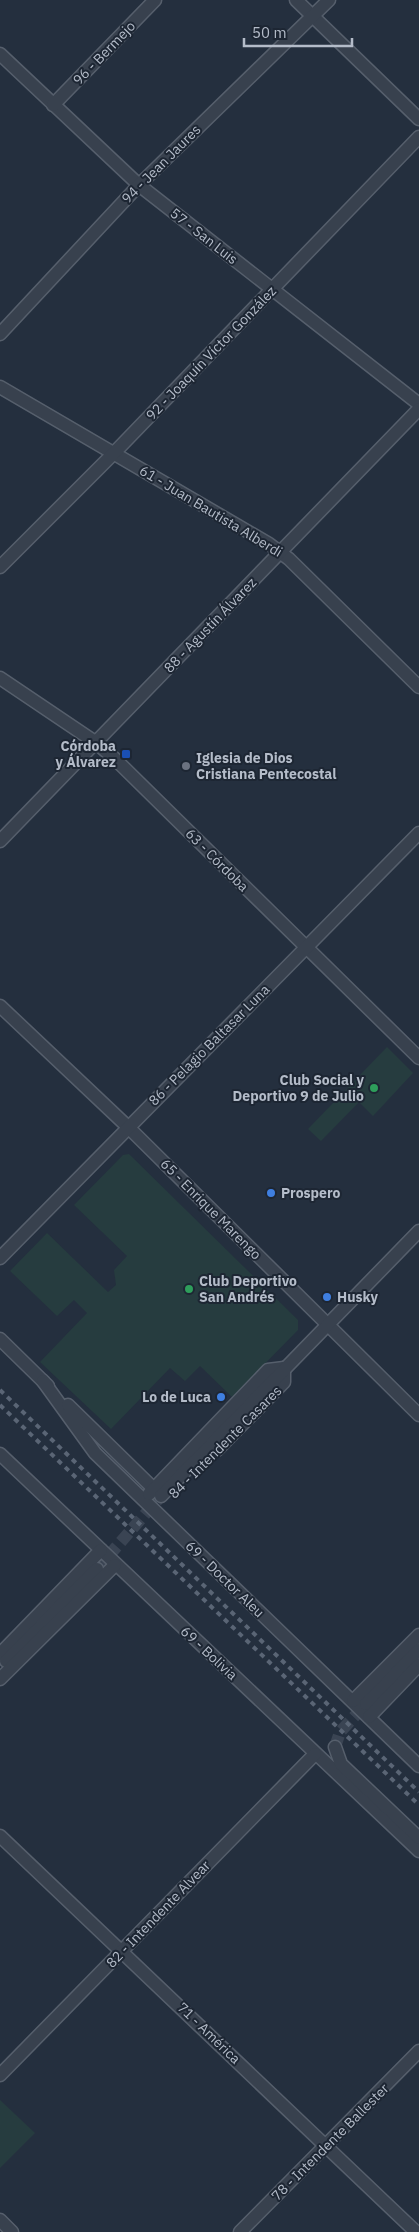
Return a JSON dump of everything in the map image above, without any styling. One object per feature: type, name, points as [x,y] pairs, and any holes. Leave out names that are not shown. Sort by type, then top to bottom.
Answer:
[{"type":"street","name":"96 - Bermejo","points":[[53,105],[155,0]]},
{"type":"street","points":[[296,0],[419,119]]},
{"type":"street","name":"94 - Jean Jaures","points":[[0,334],[139,184],[329,0]]},
{"type":"street","name":"57 - San Luis","points":[[0,54],[139,184],[419,404]]},
{"type":"street","name":"92 - Joaquín Víctor González","points":[[0,567],[114,453],[419,136]]},
{"type":"street","name":"61 - Juan Bautista Alberdi","points":[[0,387],[255,535],[281,553],[419,687]]},
{"type":"street","name":"88 - Agustín Álvarez","points":[[0,841],[419,409]]},
{"type":"street","name":"63 - Córdoba","points":[[0,678],[96,742],[114,758],[305,948],[419,1058]]},
{"type":"street","name":"86 - Pelagio Baltasar Luna","points":[[0,1258],[419,833]]},
{"type":"street","name":"65 - Enrique Marengo","points":[[0,1006],[128,1128],[419,1415]]},
{"type":"street","name":"84 - Intendente Casares","points":[[143,1500],[157,1493],[419,1232]]},
{"type":"street","name":"69 - Doctor Aleu","points":[[0,1339],[157,1493]]},
{"type":"street","name":"84 - Intendente Casares","points":[[155,1512],[284,1382],[284,1368]]},
{"type":"street","name":"69 - Doctor Aleu","points":[[43,1381],[95,1453],[155,1512],[360,1703],[369,1717],[419,1766]]},
{"type":"street","name":"69 - Bolivia","points":[[0,1454],[419,1851]]},
{"type":"street","points":[[0,1654],[101,1550]]},
{"type":"street","points":[[0,1679],[115,1564]]},
{"type":"street","points":[[0,1667],[97,1569]]},
{"type":"street","points":[[360,1703],[419,1635]]},
{"type":"street","points":[[360,1703],[419,1650]]},
{"type":"street","points":[[369,1717],[419,1664]]},
{"type":"street","points":[[335,1747],[340,1764],[419,1838]]},
{"type":"street","name":"82 - Intendente Alvear","points":[[0,2075],[315,1754]]},
{"type":"street","name":"71 - América","points":[[0,1836],[416,2232]]},
{"type":"street","name":"78 - Intendente Ballester","points":[[240,2232],[419,2051]]},
{"type":"street","points":[[0,2220],[12,2232]]},
{"type":"green space","name":"Club Social y Deportivo 9 de Julio","points":[[387,1047],[413,1073],[373,1116],[359,1102],[321,1141],[308,1129]]},
{"type":"green space","name":"Club Deportivo San Andrés","points":[[129,1154],[298,1320],[298,1330],[232,1397],[200,1366],[185,1381],[170,1368],[111,1429],[40,1362],[87,1313],[74,1300],[57,1316],[10,1271],[47,1233],[108,1292],[116,1285],[114,1270],[127,1256],[74,1205],[123,1155]]},
{"type":"green space","points":[[0,2100],[35,2133],[0,2168]]},
{"type":"tunnel","points":[[97,1569],[161,1496]]},
{"type":"tunnel","points":[[335,1747],[340,1732],[366,1704]]},
{"type":"railway","points":[[0,1390],[419,1792]]},
{"type":"railway","points":[[0,1405],[419,1805]]},
{"type":"place","name":"Córdoba y Álvarez","points":[[126,754]]},
{"type":"place","name":"Iglesia de Dios Cristiana Pentecostal","points":[[186,766]]},
{"type":"place","name":"Club Social y Deportivo 9 de Julio","points":[[374,1088]]},
{"type":"place","name":"Prospero","points":[[271,1193]]},
{"type":"place","name":"Club Deportivo San Andrés","points":[[189,1289]]},
{"type":"place","name":"Husky","points":[[327,1297]]},
{"type":"place","name":"Lo de Luca","points":[[221,1397]]}]
